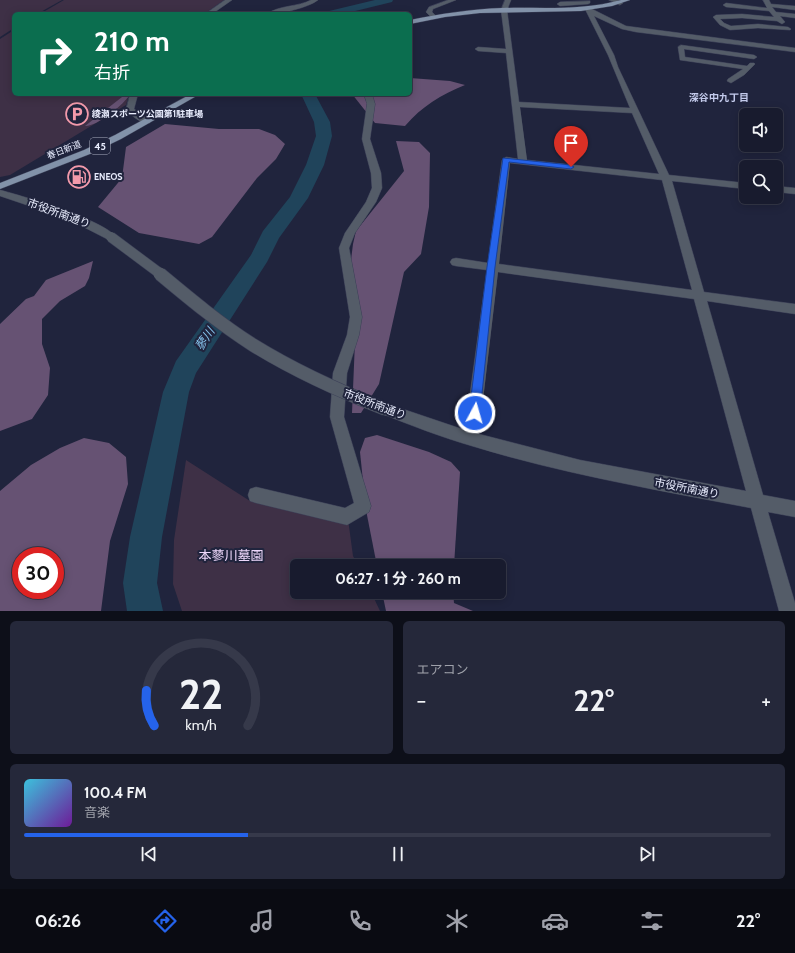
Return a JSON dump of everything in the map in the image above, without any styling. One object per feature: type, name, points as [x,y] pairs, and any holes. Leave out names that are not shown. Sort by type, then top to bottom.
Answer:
[{"type":"main road","points":[[412,22],[434,17],[560,5],[590,10],[627,0]]},
{"type":"main road","name":"春日新道","points":[[0,186],[87,152],[192,96]]},
{"type":"street","points":[[211,12],[229,0]]},
{"type":"street","points":[[274,12],[307,4],[315,0]]},
{"type":"street","points":[[434,17],[429,12],[431,8],[453,0]]},
{"type":"street","points":[[508,0],[504,10],[523,162]]},
{"type":"street","points":[[612,0],[620,2]]},
{"type":"street","points":[[716,17],[732,0]]},
{"type":"street","points":[[560,5],[588,2]]},
{"type":"street","points":[[726,6],[772,10],[795,16]]},
{"type":"street","points":[[716,17],[742,16],[772,10],[795,8]]},
{"type":"street","points":[[590,10],[630,29],[795,50]]},
{"type":"street","points":[[590,10],[611,55],[634,111],[662,172],[666,177],[788,611]]},
{"type":"street","points":[[772,10],[788,29],[795,33]]},
{"type":"street","points":[[716,17],[722,24],[730,28],[758,26],[788,29]]},
{"type":"street","points":[[731,81],[742,74],[753,63],[754,45]]},
{"type":"street","points":[[749,68],[682,58],[681,47],[754,57]]},
{"type":"street","points":[[478,50],[510,51]]},
{"type":"street","points":[[134,96],[130,110],[137,116],[147,121]]},
{"type":"street","points":[[256,495],[347,517],[363,506],[337,417],[340,373],[353,336],[356,317],[344,248],[350,233],[372,202],[377,188],[376,173],[366,139],[372,104],[369,96]]},
{"type":"street","points":[[516,104],[634,111]]},
{"type":"street","points":[[471,439],[491,267],[506,160],[739,185]]},
{"type":"street","points":[[783,190],[795,191]]},
{"type":"street","name":"市役所南通り","points":[[0,193],[54,210],[91,224],[139,256],[214,318],[256,347],[324,384],[385,409],[471,439],[580,467],[795,509]]},
{"type":"street","points":[[456,262],[795,309]]},
{"type":"green space","points":[[0,0],[62,0],[41,12],[12,12],[12,29],[0,37]]},
{"type":"green space","points":[[64,0],[224,0],[207,12],[43,12]]},
{"type":"green space","points":[[12,31],[12,96],[128,96],[126,105],[10,175],[0,177],[0,39]]},
{"type":"green space","name":"本蓼川墓園","points":[[186,460],[250,501],[265,498],[348,519],[354,559],[290,559],[290,599],[374,599],[380,611],[182,611],[173,584],[174,540]]},
{"type":"shaded area","points":[[412,78],[450,81],[465,85],[432,102],[411,119],[405,126],[375,123],[354,96],[412,96]]},
{"type":"shaded area","points":[[128,96],[116,109],[103,119],[85,126],[122,97]]},
{"type":"shaded area","points":[[165,124],[219,129],[259,129],[275,135],[285,144],[276,159],[257,178],[212,237],[199,244],[139,233],[98,207],[122,178],[126,147]]},
{"type":"shaded area","points":[[396,141],[419,142],[430,153],[429,207],[421,254],[404,272],[379,384],[361,413],[352,413],[355,341],[351,260],[353,244],[356,231],[404,171]]},
{"type":"shaded area","points":[[93,261],[89,278],[85,286],[60,301],[42,319],[42,344],[50,368],[48,395],[32,419],[0,431],[0,324],[26,299],[34,296],[46,280]]},
{"type":"shaded area","points":[[377,435],[429,452],[451,462],[460,472],[454,559],[376,559],[366,510],[360,452],[365,438]]},
{"type":"shaded area","points":[[84,438],[109,443],[126,457],[128,484],[110,541],[101,611],[0,611],[0,491],[31,465],[60,448]]},
{"type":"shaded area","points":[[383,599],[454,599],[454,603],[473,611],[386,611]]},
{"type":"waterway","name":"蓼川","points":[[337,12],[388,0]]},
{"type":"waterway","name":"蓼川","points":[[145,611],[140,583],[146,537],[176,392],[185,369],[260,257],[270,236],[299,198],[315,165],[324,136],[322,122],[309,96]]},
{"type":"place","name":"綾瀬スポーツ公園第1駐車場","points":[[77,114]]},
{"type":"place","name":"ENEOS","points":[[79,177]]},
{"type":"district","name":"深谷中九丁目","points":[[719,97]]},
{"type":"route","points":[[475,413],[491,267],[506,160],[571,167]]}]
